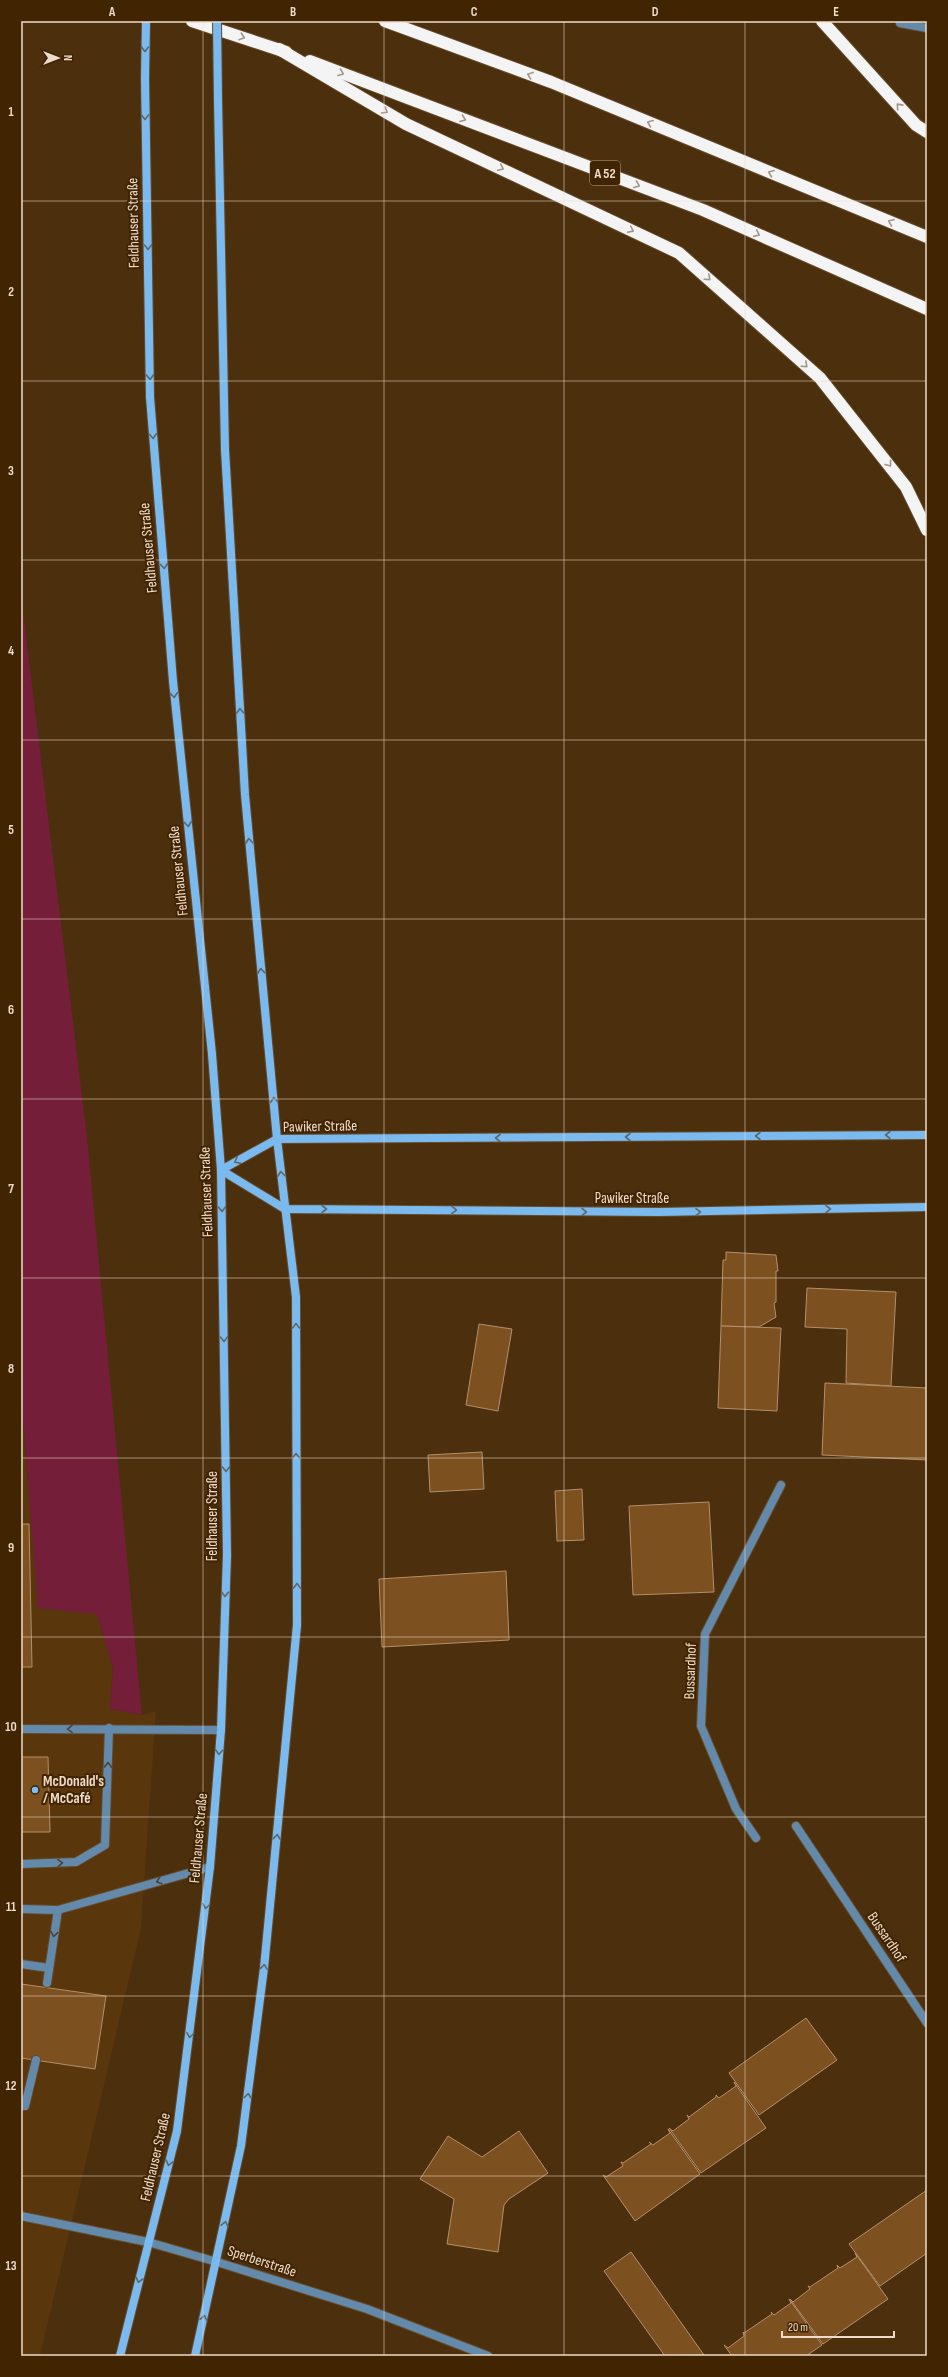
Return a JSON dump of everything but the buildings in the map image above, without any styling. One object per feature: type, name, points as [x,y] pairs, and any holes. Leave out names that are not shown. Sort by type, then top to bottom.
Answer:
[{"type":"highway","name":"A 52","points":[[192,21],[278,49],[703,210],[927,309]]},
{"type":"highway","points":[[385,21],[551,82],[927,237]]},
{"type":"highway","points":[[822,21],[916,125],[927,132]]},
{"type":"highway","points":[[278,49],[406,124],[679,253],[820,378],[906,487],[927,530]]},
{"type":"main road","name":"Feldhauser Straße","points":[[120,2356],[177,2131],[210,1867],[221,1730],[227,1547],[221,1170],[212,1054],[173,681],[150,397],[145,78],[146,21]]},
{"type":"main road","points":[[195,2356],[217,2262],[241,2146],[264,1968],[297,1625],[296,1297],[277,1139],[244,787],[225,450],[216,21]]},
{"type":"main road","name":"Pawiker Straße","points":[[221,1170],[277,1139],[927,1135]]},
{"type":"main road","points":[[221,1170],[285,1209]]},
{"type":"main road","name":"Pawiker Straße","points":[[285,1209],[659,1212],[927,1207]]},
{"type":"street","points":[[900,23],[927,28]]},
{"type":"street","name":"Bussardhof","points":[[756,1838],[736,1809],[701,1726],[705,1634],[781,1486]]},
{"type":"street","points":[[21,1729],[109,1728],[221,1730]]},
{"type":"street","points":[[21,1864],[76,1862],[105,1845],[109,1728]]},
{"type":"street","name":"Bussardhof","points":[[796,1826],[927,2023]]},
{"type":"street","points":[[21,1909],[58,1910],[210,1867]]},
{"type":"street","points":[[46,1983],[58,1910]]},
{"type":"street","points":[[21,1964],[49,1968]]},
{"type":"street","points":[[21,2106],[25,2106],[36,2060]]},
{"type":"street","name":"Sperberstraße","points":[[21,2216],[148,2242],[217,2262],[367,2309],[488,2356]]},
{"type":"shaded area","points":[[21,595],[87,1137],[142,1715],[110,1709],[113,1668],[97,1614],[38,1608],[21,1394]]},
{"type":"shaded area","points":[[21,1394],[28,1484],[97,1614],[113,1668],[110,1709],[142,1715],[156,1711],[141,1928],[40,2356],[21,2356]]},
{"type":"place","name":"McDonald's / McCafé","points":[[35,1790]]}]
